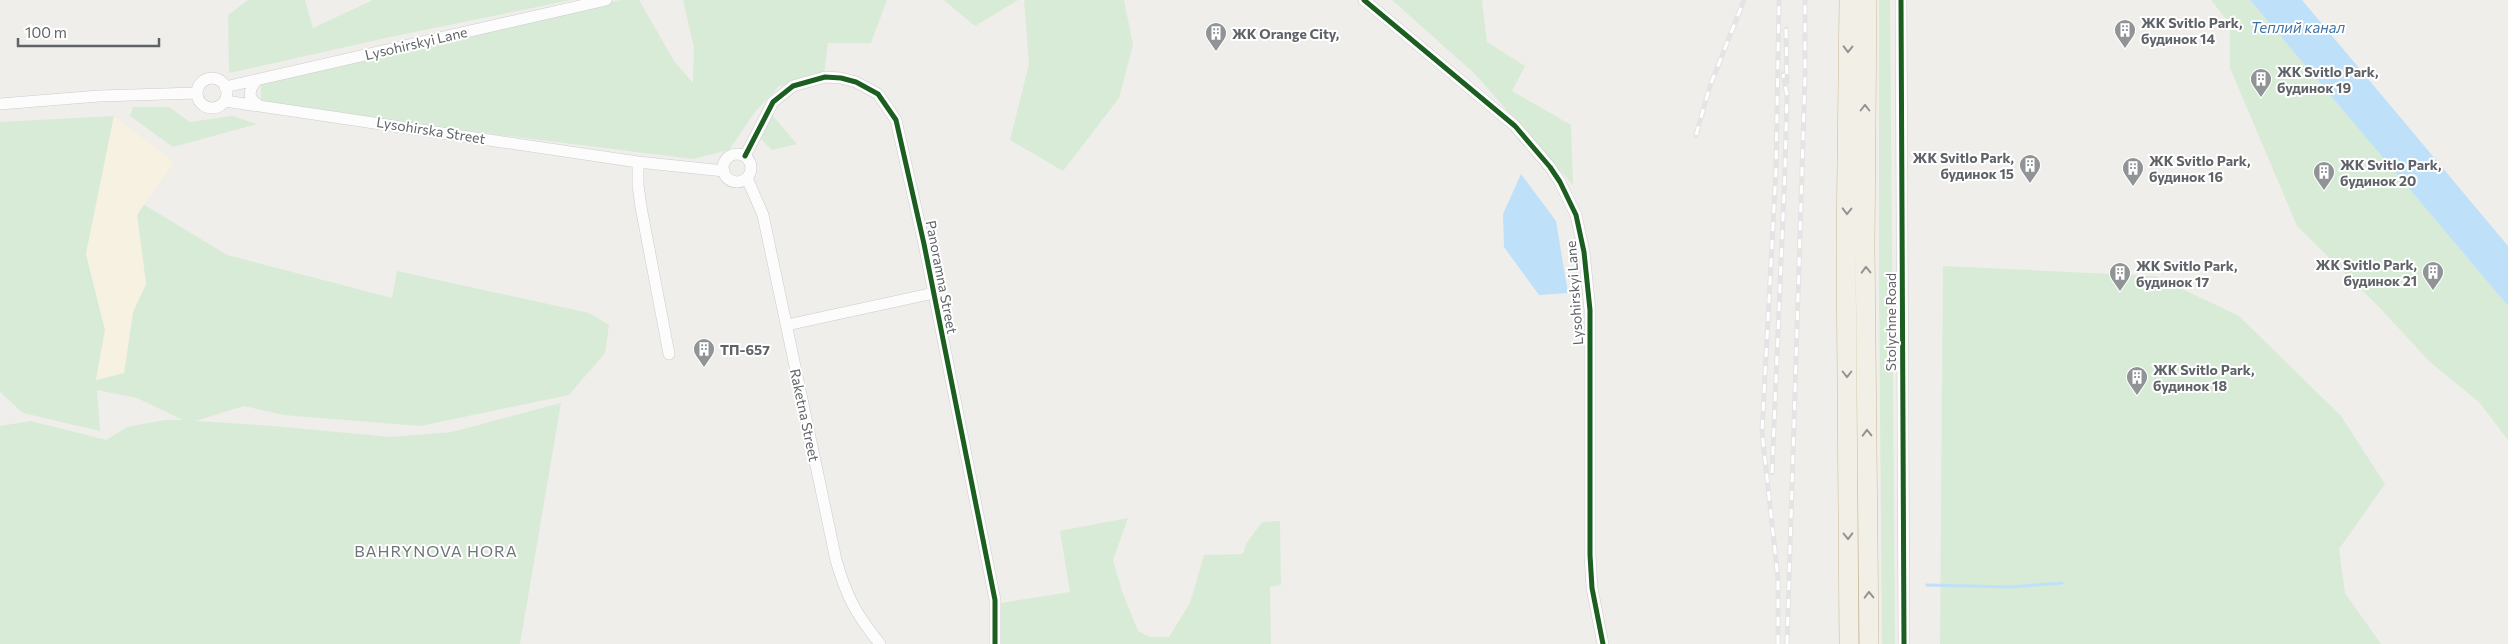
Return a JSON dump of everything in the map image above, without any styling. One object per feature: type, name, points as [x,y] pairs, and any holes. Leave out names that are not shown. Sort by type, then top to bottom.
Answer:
[{"type":"highway","points":[[1849,0],[1846,256],[1849,644]]},
{"type":"highway","name":"Stolychne Road","points":[[1867,0],[1865,246],[1869,644]]},
{"type":"street","name":"Lysohirskyi Lane","points":[[225,87],[606,0]]},
{"type":"street","name":"Lysohirskyi Lane","points":[[1364,0],[1515,126],[1550,167],[1576,215],[1584,252],[1590,310],[1590,555],[1592,588],[1604,644]]},
{"type":"street","name":"Stolychne Road","points":[[1901,0],[1904,644]]},
{"type":"street","name":"Panoramna Street","points":[[745,156],[773,102],[793,86],[825,77],[841,78],[856,82],[878,94],[896,120],[902,139],[934,293],[995,600],[994,644]]},
{"type":"street","points":[[208,79],[215,79],[225,87],[225,101],[213,108],[206,107],[198,99],[197,93],[202,83],[208,79]]},
{"type":"street","points":[[257,80],[251,86],[249,94],[251,101],[257,104]]},
{"type":"street","points":[[0,104],[99,96],[197,93]]},
{"type":"street","name":"Lysohirska Street","points":[[225,101],[257,104],[638,162],[724,171]]},
{"type":"street","points":[[737,154],[745,156],[751,167],[747,178],[739,182],[731,181],[724,171],[724,164],[730,156],[737,154]]},
{"type":"street","points":[[638,162],[638,185],[641,207],[669,354]]},
{"type":"street","name":"Raketna Street","points":[[747,178],[763,215],[844,590],[863,623],[880,644]]},
{"type":"street","points":[[787,325],[934,293]]},
{"type":"green space","points":[[248,0],[305,0],[313,28],[373,0],[571,0],[390,37],[229,73],[228,15]]},
{"type":"green space","points":[[620,0],[639,0],[674,61],[693,83],[694,48],[683,0],[887,0],[871,43],[828,43],[824,74],[779,86],[755,112],[729,150],[693,159],[261,105],[261,83]]},
{"type":"green space","points":[[944,0],[1018,0],[975,26]]},
{"type":"green space","points":[[1024,0],[1124,0],[1133,45],[1119,98],[1063,171],[1010,140],[1029,64]]},
{"type":"green space","points":[[1392,0],[1482,0],[1487,42],[1525,66],[1512,91],[1571,125],[1573,185],[1474,73]]},
{"type":"green space","points":[[1879,0],[1890,0],[1895,644],[1882,644]]},
{"type":"green space","points":[[2211,0],[2250,0],[2508,306],[2508,440],[2479,402],[2430,362],[2377,305],[2297,226],[2230,68],[2230,24]]},
{"type":"green space","points":[[133,107],[169,107],[190,122],[232,116],[257,124],[173,147],[130,116]]},
{"type":"green space","points":[[772,115],[797,144],[772,150],[759,137]]},
{"type":"green space","points":[[114,116],[86,254],[105,330],[96,380],[124,373],[133,312],[146,284],[137,215],[143,204],[227,255],[392,298],[397,271],[589,313],[609,325],[605,353],[569,395],[420,426],[283,415],[244,406],[195,421],[391,437],[452,432],[561,403],[520,644],[0,644],[0,426],[31,421],[106,440],[127,427],[165,420],[183,420],[137,398],[97,390],[100,431],[23,413],[0,392],[0,122]]},
{"type":"green space","points":[[1943,266],[2155,276],[2239,316],[2341,416],[2385,484],[2339,549],[2345,593],[2381,644],[1940,644]]},
{"type":"green space","points":[[1128,518],[1113,560],[1122,591],[1138,631],[1150,637],[1169,637],[1190,603],[1204,555],[1243,554],[1246,544],[1262,522],[1280,521],[1281,585],[1270,587],[1271,644],[997,644],[1001,603],[1070,592],[1060,531]]},
{"type":"sand","points":[[114,116],[174,162],[137,215],[146,284],[133,312],[124,373],[96,380],[105,330],[86,254]]},
{"type":"water","name":"Теплий канал","points":[[2250,0],[2302,0],[2508,246],[2508,306]]},
{"type":"water","points":[[1521,174],[1556,221],[1568,293],[1539,295],[1504,247],[1503,214]]},
{"type":"waterway","points":[[1927,585],[2010,587],[2062,583]]},
{"type":"railway","points":[[1696,135],[1710,86],[1744,0]]},
{"type":"railway","points":[[1778,644],[1778,579],[1762,432],[1776,169],[1779,0]]},
{"type":"railway","points":[[1787,644],[1805,76],[1805,0]]},
{"type":"railway","points":[[1786,29],[1787,82]]},
{"type":"railway","points":[[1772,473],[1785,170],[1787,95],[1783,74]]},
{"type":"cycle path","points":[[1364,0],[1515,126],[1550,167],[1560,182],[1576,215],[1584,252],[1590,310],[1590,555],[1592,588],[1603,644]]},
{"type":"cycle path","points":[[1901,0],[1904,644]]},
{"type":"cycle path","points":[[745,156],[773,102],[793,86],[825,77],[841,78],[856,82],[878,94],[896,120],[924,244],[995,600],[995,644]]},
{"type":"place","name":"ЖК Svitlo Park, будинок 14","points":[[2125,49]]},
{"type":"place","name":"ЖК Orange City,","points":[[1216,52]]},
{"type":"place","name":"ЖК Svitlo Park, будинок 19","points":[[2261,98]]},
{"type":"place","name":"ЖК Svitlo Park, будинок 15","points":[[2030,184]]},
{"type":"place","name":"ЖК Svitlo Park, будинок 16","points":[[2133,187]]},
{"type":"place","name":"ЖК Svitlo Park, будинок 20","points":[[2324,191]]},
{"type":"place","name":"ЖК Svitlo Park, будинок 21","points":[[2433,291]]},
{"type":"place","name":"ЖК Svitlo Park, будинок 17","points":[[2120,292]]},
{"type":"place","name":"ТП-657","points":[[704,368]]},
{"type":"place","name":"ЖК Svitlo Park, будинок 18","points":[[2137,396]]},
{"type":"district","name":"BAHRYNOVA HORA","points":[[436,550]]}]
